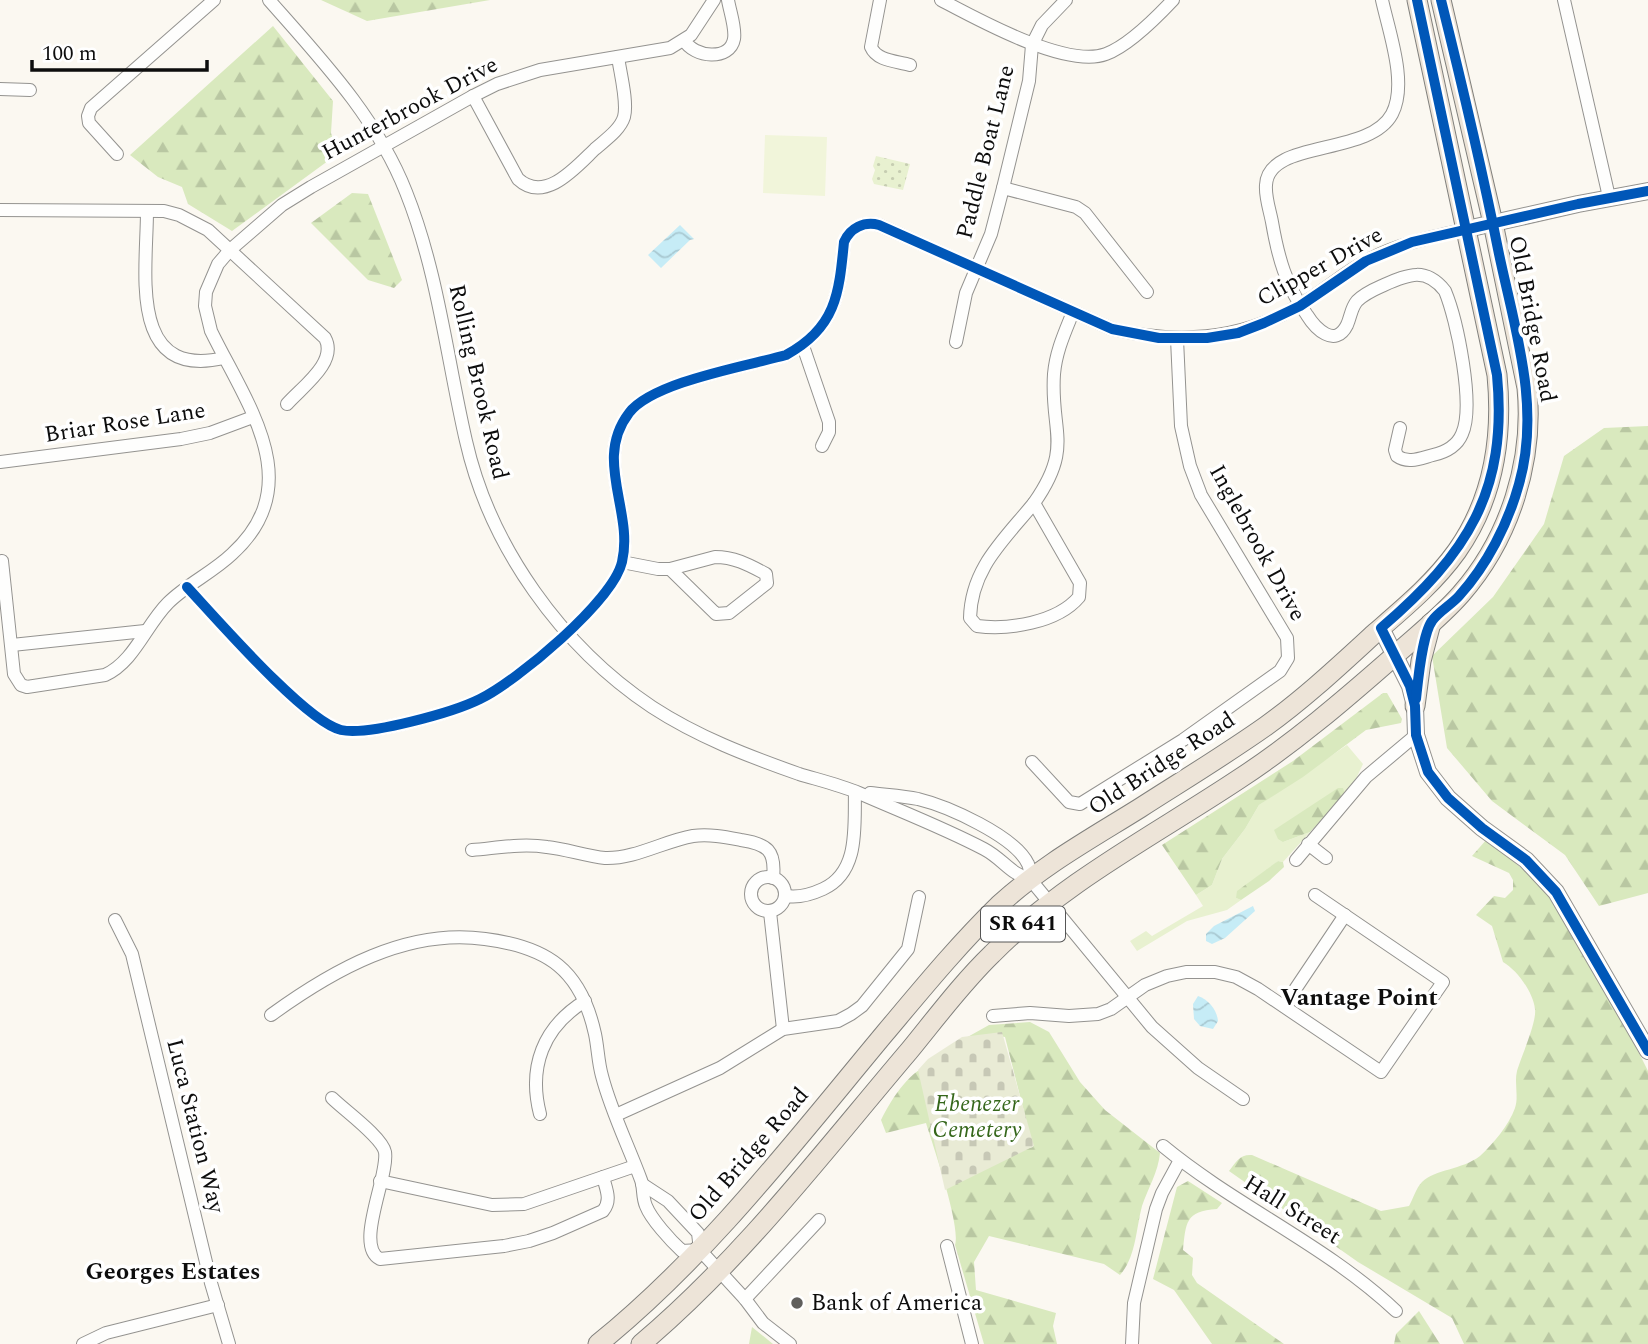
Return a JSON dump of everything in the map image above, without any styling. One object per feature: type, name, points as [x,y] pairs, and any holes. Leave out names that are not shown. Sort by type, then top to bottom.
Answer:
[{"type":"main road","name":"Old Bridge Road","points":[[598,1344],[637,1313],[700,1250],[926,985],[994,911],[1030,880],[1264,727],[1301,699],[1418,596],[1458,550],[1480,508],[1496,458],[1500,406],[1497,375],[1417,0]]},
{"type":"main road","name":"Old Bridge Road","points":[[641,1344],[699,1292],[719,1270],[989,956],[1020,926],[1049,903],[1270,759],[1332,710],[1465,589],[1494,545],[1507,519],[1525,459],[1529,412],[1527,388],[1493,223],[1441,0]]},
{"type":"main road","points":[[1415,706],[1431,622]]},
{"type":"street","points":[[117,154],[89,122],[91,108],[214,0]]},
{"type":"street","name":"Rolling Brook Road","points":[[269,0],[333,73],[370,122],[406,190],[432,277],[466,445],[479,486],[508,551],[566,632],[621,684],[685,727],[758,759],[855,792],[987,851],[1015,875],[1030,880],[1147,1022],[1180,1054],[1243,1099]]},
{"type":"street","points":[[714,0],[699,26],[684,40],[694,52],[703,55],[729,48],[734,37],[728,0]]},
{"type":"street","points":[[880,0],[872,52],[881,58],[910,65]]},
{"type":"street","points":[[941,0],[1032,45],[1094,57],[1106,55],[1173,0]]},
{"type":"street","points":[[1032,45],[1042,24],[1066,0]]},
{"type":"street","points":[[1382,0],[1399,80],[1396,103],[1391,114],[1382,127],[1368,135],[1285,158],[1277,163],[1268,176],[1267,194],[1279,262],[1300,306],[1322,334],[1335,335],[1346,326],[1355,303],[1370,291],[1405,275],[1426,276],[1439,283],[1449,301],[1465,381],[1467,401],[1463,433],[1457,442],[1443,453],[1405,460],[1397,456],[1395,450],[1399,428]]},
{"type":"street","points":[[1564,0],[1609,197]]},
{"type":"street","name":"Hunterbrook Drive","points":[[224,358],[211,331],[205,306],[210,279],[230,250],[282,205],[497,84],[540,70],[670,48],[684,40]]},
{"type":"street","name":"Paddle Boat Lane","points":[[956,342],[966,293],[991,234],[1003,188],[1029,81],[1032,45]]},
{"type":"street","points":[[473,96],[518,179],[530,187],[543,187],[564,178],[620,125],[625,110],[618,57]]},
{"type":"street","points":[[0,89],[30,90]]},
{"type":"street","points":[[1003,188],[1076,207],[1085,213],[1147,292]]},
{"type":"street","name":"Clipper Drive","points":[[803,346],[827,321],[836,297],[847,234],[864,223],[879,225],[1112,329],[1177,339],[1207,338],[1238,332],[1300,306],[1357,266],[1388,250],[1493,223],[1648,191]]},
{"type":"street","points":[[0,210],[146,211],[180,215],[194,221],[316,328],[329,344],[325,363],[287,404]]},
{"type":"street","points":[[2,561],[14,674],[21,685],[27,687],[105,675],[122,665],[167,603],[232,554],[249,536],[266,504],[270,486],[267,453],[224,358],[203,361],[178,356],[167,350],[153,332],[147,311],[146,211]]},
{"type":"street","points":[[1034,503],[1080,583],[1079,597],[1053,614],[1016,628],[977,626],[970,618],[976,580],[983,566],[1048,483],[1058,453],[1054,376],[1060,344],[1073,312]]},
{"type":"street","name":"Inglebrook Drive","points":[[1032,762],[1069,802],[1080,804],[1184,740],[1280,671],[1288,658],[1287,638],[1201,495],[1190,466],[1181,426],[1177,339]]},
{"type":"street","points":[[187,587],[231,636],[312,714],[341,730],[375,729],[457,709],[480,699],[521,673],[599,603],[610,589],[622,562],[623,529],[613,469],[616,439],[629,412],[640,401],[664,388],[786,355],[803,346],[829,422],[822,446]]},
{"type":"street","name":"Briar Rose Lane","points":[[0,462],[181,439],[221,430],[253,417]]},
{"type":"street","points":[[622,562],[670,569],[715,558],[727,558],[755,568],[766,574],[768,579],[765,586],[729,613],[722,615],[711,611],[670,569]]},
{"type":"street","points":[[1381,628],[1410,686],[1415,706],[1416,735],[1428,772],[1448,798],[1525,860],[1556,892],[1648,1051]]},
{"type":"street","points":[[12,645],[145,631]]},
{"type":"street","points":[[1296,860],[1366,777],[1416,735]]},
{"type":"street","points":[[786,896],[798,897],[815,893],[835,882],[843,872],[853,848],[855,792]]},
{"type":"street","name":"Rolling Brook Road","points":[[855,792],[917,799],[971,819],[1021,855],[1029,865],[1030,880]]},
{"type":"street","points":[[472,849],[547,846],[604,858],[617,857],[691,836],[715,836],[756,842],[765,846],[775,863],[773,878]]},
{"type":"street","points":[[1308,844],[1326,858]]},
{"type":"street","points":[[773,878],[784,887],[786,896],[781,907],[771,912],[756,907],[751,893],[758,880],[773,878]]},
{"type":"street","points":[[993,1016],[1030,1013],[1069,1016],[1098,1014],[1111,1009],[1155,981],[1177,973],[1215,972],[1243,980],[1381,1072],[1443,982],[1315,894]]},
{"type":"street","points":[[616,1115],[720,1068],[783,1029],[838,1021],[862,1006],[908,949],[919,897]]},
{"type":"street","points":[[771,912],[783,1029]]},
{"type":"street","points":[[1284,1006],[1345,915]]},
{"type":"street","name":"Luca Station Way","points":[[115,920],[132,954],[229,1344]]},
{"type":"street","points":[[271,1015],[331,975],[400,946],[424,940],[448,936],[475,937],[522,946],[553,960],[574,980],[585,1002],[595,1033],[604,1086],[642,1184],[647,1208],[682,1251],[700,1250]]},
{"type":"street","points":[[540,1114],[535,1082],[542,1049],[561,1019],[585,1002]]},
{"type":"street","points":[[332,1098],[383,1146],[385,1163],[370,1246],[375,1256],[380,1259],[504,1246],[553,1233],[603,1211],[609,1200],[603,1177]]},
{"type":"street","name":"Hall Street","points":[[1163,1146],[1244,1206],[1303,1240],[1371,1288],[1396,1311]]},
{"type":"street","points":[[1132,1344],[1135,1303],[1156,1209],[1180,1160]]},
{"type":"street","points":[[380,1181],[508,1206],[524,1204],[635,1166]]},
{"type":"street","points":[[642,1184],[668,1201],[698,1233],[700,1250],[746,1299],[763,1323],[790,1344]]},
{"type":"street","points":[[746,1299],[819,1220]]},
{"type":"street","points":[[947,1246],[972,1344]]},
{"type":"street","points":[[83,1344],[106,1333],[218,1305]]},
{"type":"green space","points":[[321,0],[490,0],[367,21]]},
{"type":"green space","points":[[273,26],[333,101],[331,133],[337,152],[232,231],[188,204],[182,187],[158,177],[130,155]]},
{"type":"green space","points":[[765,135],[827,137],[825,196],[763,193]]},
{"type":"green space","points":[[876,156],[910,164],[903,190],[874,184],[872,179]]},
{"type":"green space","points":[[352,193],[368,194],[402,280],[394,288],[368,280],[311,223]]},
{"type":"green space","points":[[1648,426],[1648,893],[1599,906],[1565,855],[1492,801],[1447,748],[1432,656],[1493,597],[1544,524],[1564,456],[1604,428]]},
{"type":"green space","points":[[1383,693],[1387,693],[1402,719],[1401,723],[1366,730],[1303,777],[1259,805],[1222,859],[1212,885],[1196,895],[1162,845],[1293,761]]},
{"type":"green space","points":[[1347,745],[1363,764],[1353,785],[1345,795],[1283,842],[1310,832],[1283,862],[1278,861],[1236,898],[1241,900],[1227,910],[1187,921],[1137,951],[1130,941],[1146,931],[1152,936],[1203,906],[1196,895],[1212,885],[1222,859],[1259,805]]},
{"type":"green space","points":[[1338,788],[1343,788],[1345,795],[1310,832],[1283,842],[1278,839],[1274,830]]},
{"type":"green space","points":[[1487,839],[1538,882],[1549,897],[1648,1071],[1648,1344],[1464,1344],[1452,1318],[1358,1262],[1229,1171],[1241,1157],[1252,1155],[1381,1211],[1409,1206],[1416,1190],[1427,1178],[1473,1161],[1500,1134],[1515,1108],[1517,1071],[1531,1031],[1535,1009],[1524,982],[1503,962],[1492,926],[1476,915],[1494,896],[1505,898],[1513,890],[1513,880],[1509,873],[1472,856]]},
{"type":"green space","points":[[1278,861],[1283,862],[1284,867],[1269,881],[1241,900],[1236,898],[1237,891]]},
{"type":"green space","points":[[1030,1022],[1049,1032],[1080,1082],[1105,1110],[1160,1153],[1159,1160],[1142,1206],[1129,1260],[1120,1275],[1104,1264],[989,1236],[974,1262],[976,1290],[1056,1313],[1053,1326],[1057,1344],[984,1344],[955,1245],[956,1235],[950,1204],[926,1123],[886,1133],[881,1120],[910,1077],[936,1061],[1009,1153],[1033,1147],[1005,1037],[990,1035],[964,1039],[989,1025]]},
{"type":"green space","name":"Ebenezer Cemetery","points":[[1002,1032],[1034,1146],[945,1190],[918,1070],[928,1059],[962,1037]]},
{"type":"green space","points":[[1188,1181],[1222,1203],[1217,1209],[1199,1212],[1189,1220],[1183,1250],[1193,1258],[1192,1275],[1197,1283],[1284,1344],[1212,1344],[1174,1290],[1153,1279],[1177,1187]]},
{"type":"green space","points":[[1419,1311],[1440,1344],[1394,1344],[1396,1334]]},
{"type":"green space","points":[[752,1327],[773,1344],[749,1344]]},
{"type":"water","points":[[680,225],[694,239],[661,268],[648,255]]},
{"type":"water","points":[[1253,906],[1255,911],[1225,938],[1212,944],[1206,941],[1206,934],[1214,926]]},
{"type":"water","points":[[1198,996],[1209,1003],[1216,1013],[1218,1021],[1213,1029],[1200,1026],[1194,1019],[1193,1004]]},
{"type":"cycle path","points":[[1417,0],[1497,375],[1499,416],[1496,453],[1488,487],[1475,518],[1437,574],[1381,628],[1410,686],[1415,706],[1416,735],[1428,772],[1448,798],[1482,828],[1526,860],[1556,892],[1648,1051]]},
{"type":"cycle path","points":[[1416,699],[1421,658],[1429,628],[1479,571],[1509,514],[1525,455],[1527,426],[1527,397],[1518,340],[1441,0]]},
{"type":"cycle path","points":[[187,587],[261,667],[325,723],[341,730],[371,730],[432,716],[480,699],[517,675],[583,618],[615,578],[622,562],[624,543],[614,449],[619,431],[629,413],[641,402],[678,384],[786,355],[803,345],[825,321],[832,308],[840,278],[844,242],[858,227],[879,225],[1112,329],[1159,338],[1207,338],[1238,333],[1264,323],[1300,306],[1366,261],[1412,242],[1648,191]]},
{"type":"place","name":"Bank of America","points":[[797,1303]]},
{"type":"district","name":"Vantage Point","points":[[1359,998]]},
{"type":"district","name":"Georges Estates","points":[[173,1272]]}]
